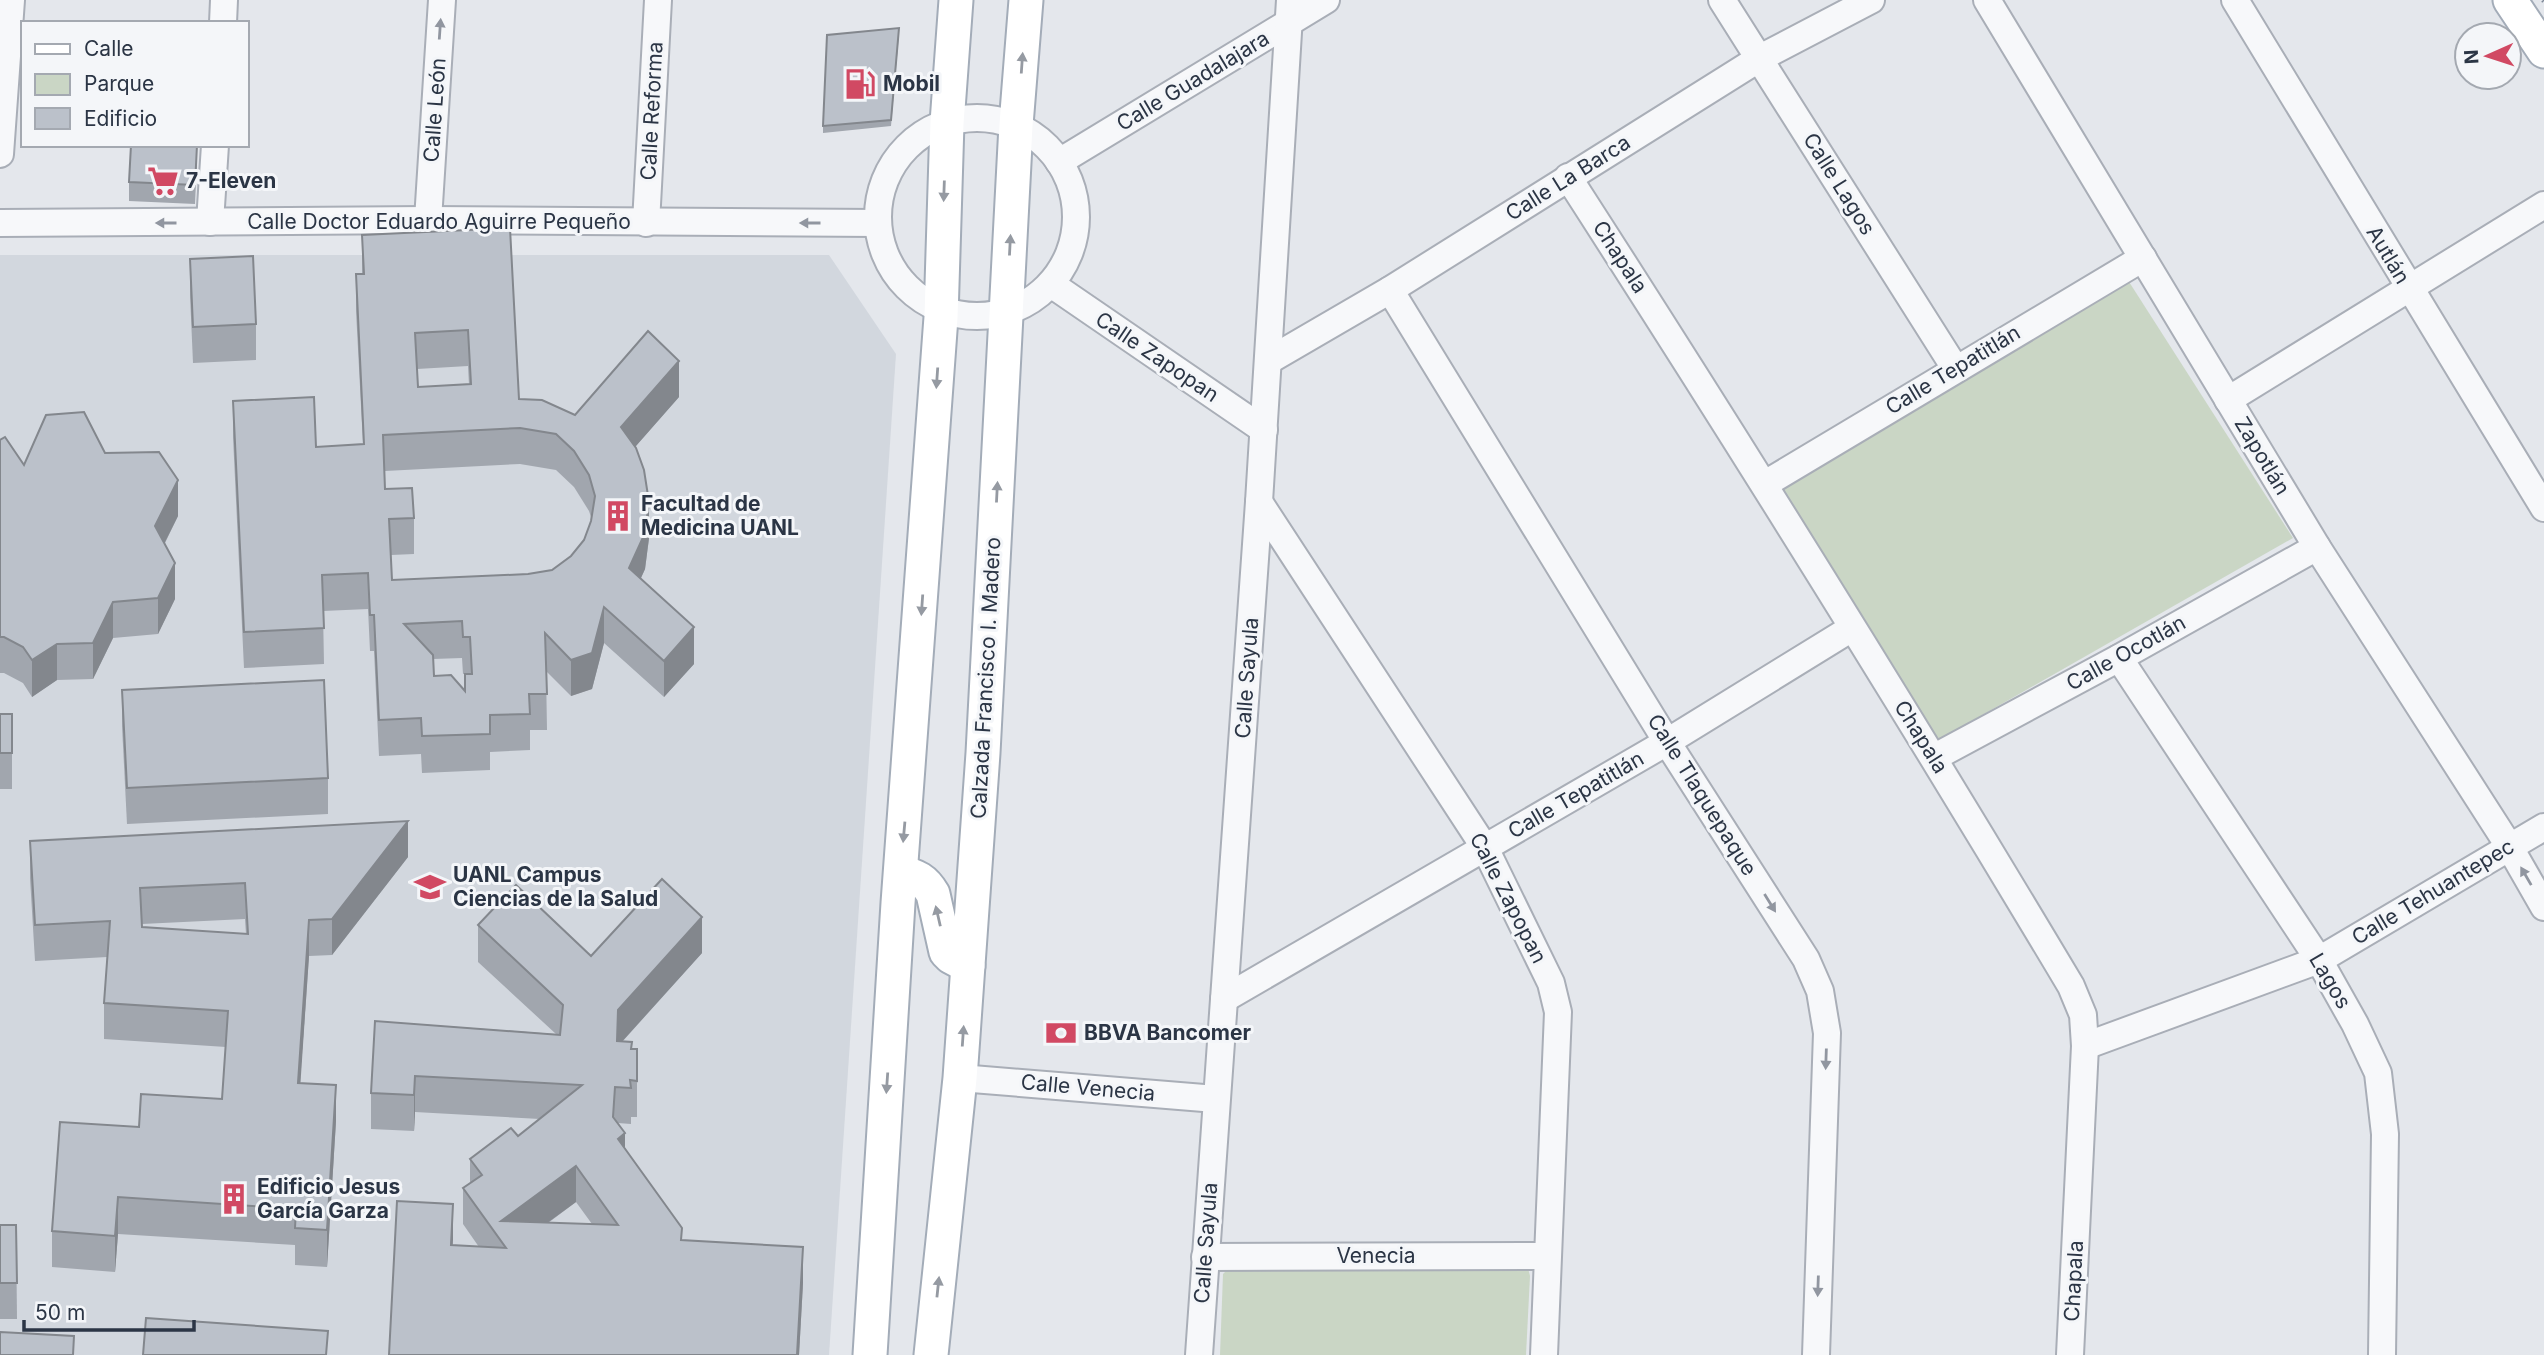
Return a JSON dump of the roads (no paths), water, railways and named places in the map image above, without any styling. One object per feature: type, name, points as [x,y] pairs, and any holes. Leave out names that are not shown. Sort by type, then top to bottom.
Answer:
[{"type":"main road","points":[[870,1355],[941,310],[947,123],[956,0]]},
{"type":"main road","name":"Calzada Francisco I. Madero","points":[[931,1355],[960,1078],[984,740],[1016,125],[1026,0]]},
{"type":"main road","points":[[2510,0],[2544,51]]},
{"type":"main road","points":[[901,873],[915,875],[929,886],[946,952],[968,966]]},
{"type":"main road","points":[[874,1294],[888,1355]]},
{"type":"street","points":[[0,154],[10,0]]},
{"type":"street","points":[[223,21],[224,0]]},
{"type":"street","name":"Calle León","points":[[428,220],[442,0]]},
{"type":"street","name":"Calle Reforma","points":[[646,223],[658,0]]},
{"type":"street","name":"Calle Guadalajara","points":[[1059,162],[1289,11],[1326,0]]},
{"type":"street","name":"Calle Lagos","points":[[1722,0],[1955,368]]},
{"type":"street","name":"Calle La Barca","points":[[1268,361],[1390,290],[1760,58],[1871,0]]},
{"type":"street","name":"Zapotlán","points":[[1987,0],[2317,547],[2544,907]]},
{"type":"street","name":"Autlán","points":[[2235,0],[2544,508]]},
{"type":"street","name":"Calle Sayula","points":[[1199,1355],[1264,430],[1289,11]]},
{"type":"street","points":[[982,118],[1016,125],[1033,135],[1059,162],[1073,192],[1076,225],[1069,257],[1051,285],[1030,302],[1006,313],[974,317],[941,310],[919,299],[901,282],[886,254],[878,223],[880,197],[889,173],[903,151],[923,134],[947,123],[982,118]]},
{"type":"street","points":[[211,222],[215,147]]},
{"type":"street","name":"Chapala","points":[[1568,177],[1765,484],[1852,628],[1935,757],[2071,986],[2083,1015],[2085,1046],[2070,1355]]},
{"type":"street","points":[[2228,400],[2544,205]]},
{"type":"street","name":"Calle Doctor Eduardo Aguirre Pequeño","points":[[0,223],[428,220],[878,223]]},
{"type":"street","name":"Calle Tepatitlán","points":[[1765,484],[2143,258]]},
{"type":"street","name":"Calle Zapopan","points":[[1051,285],[1264,430]]},
{"type":"street","name":"Calle Tlaquepaque","points":[[1390,290],[1667,742],[1805,960],[1820,991],[1827,1033],[1816,1355]]},
{"type":"street","name":"Calle Zapopan","points":[[1259,502],[1485,848],[1551,983],[1558,1012],[1544,1355]]},
{"type":"street","name":"Calle Ocotlán","points":[[1935,757],[2317,547]]},
{"type":"street","name":"Calle Tepatitlán","points":[[1224,999],[1667,742],[1852,628]]},
{"type":"street","name":"Lagos","points":[[2119,658],[2319,960],[2356,1024],[2378,1073],[2385,1135],[2382,1355]]},
{"type":"street","name":"Calle Tehuantepec","points":[[2085,1046],[2319,960],[2544,827]]},
{"type":"street","name":"Calle Venecia","points":[[960,1078],[1216,1099]]},
{"type":"street","name":"Venecia","points":[[1205,1257],[1547,1256]]},
{"type":"place","name":"Mobil","points":[[860,84]]},
{"type":"place","name":"7-Eleven","points":[[163,181]]},
{"type":"place","name":"Facultad de Medicina UANL","points":[[618,516]]},
{"type":"place","name":"UANL Campus Ciencias de la Salud","points":[[430,887]]},
{"type":"place","name":"BBVA Bancomer","points":[[1061,1033]]},
{"type":"place","name":"Edificio Jesus García Garza","points":[[234,1199]]}]
